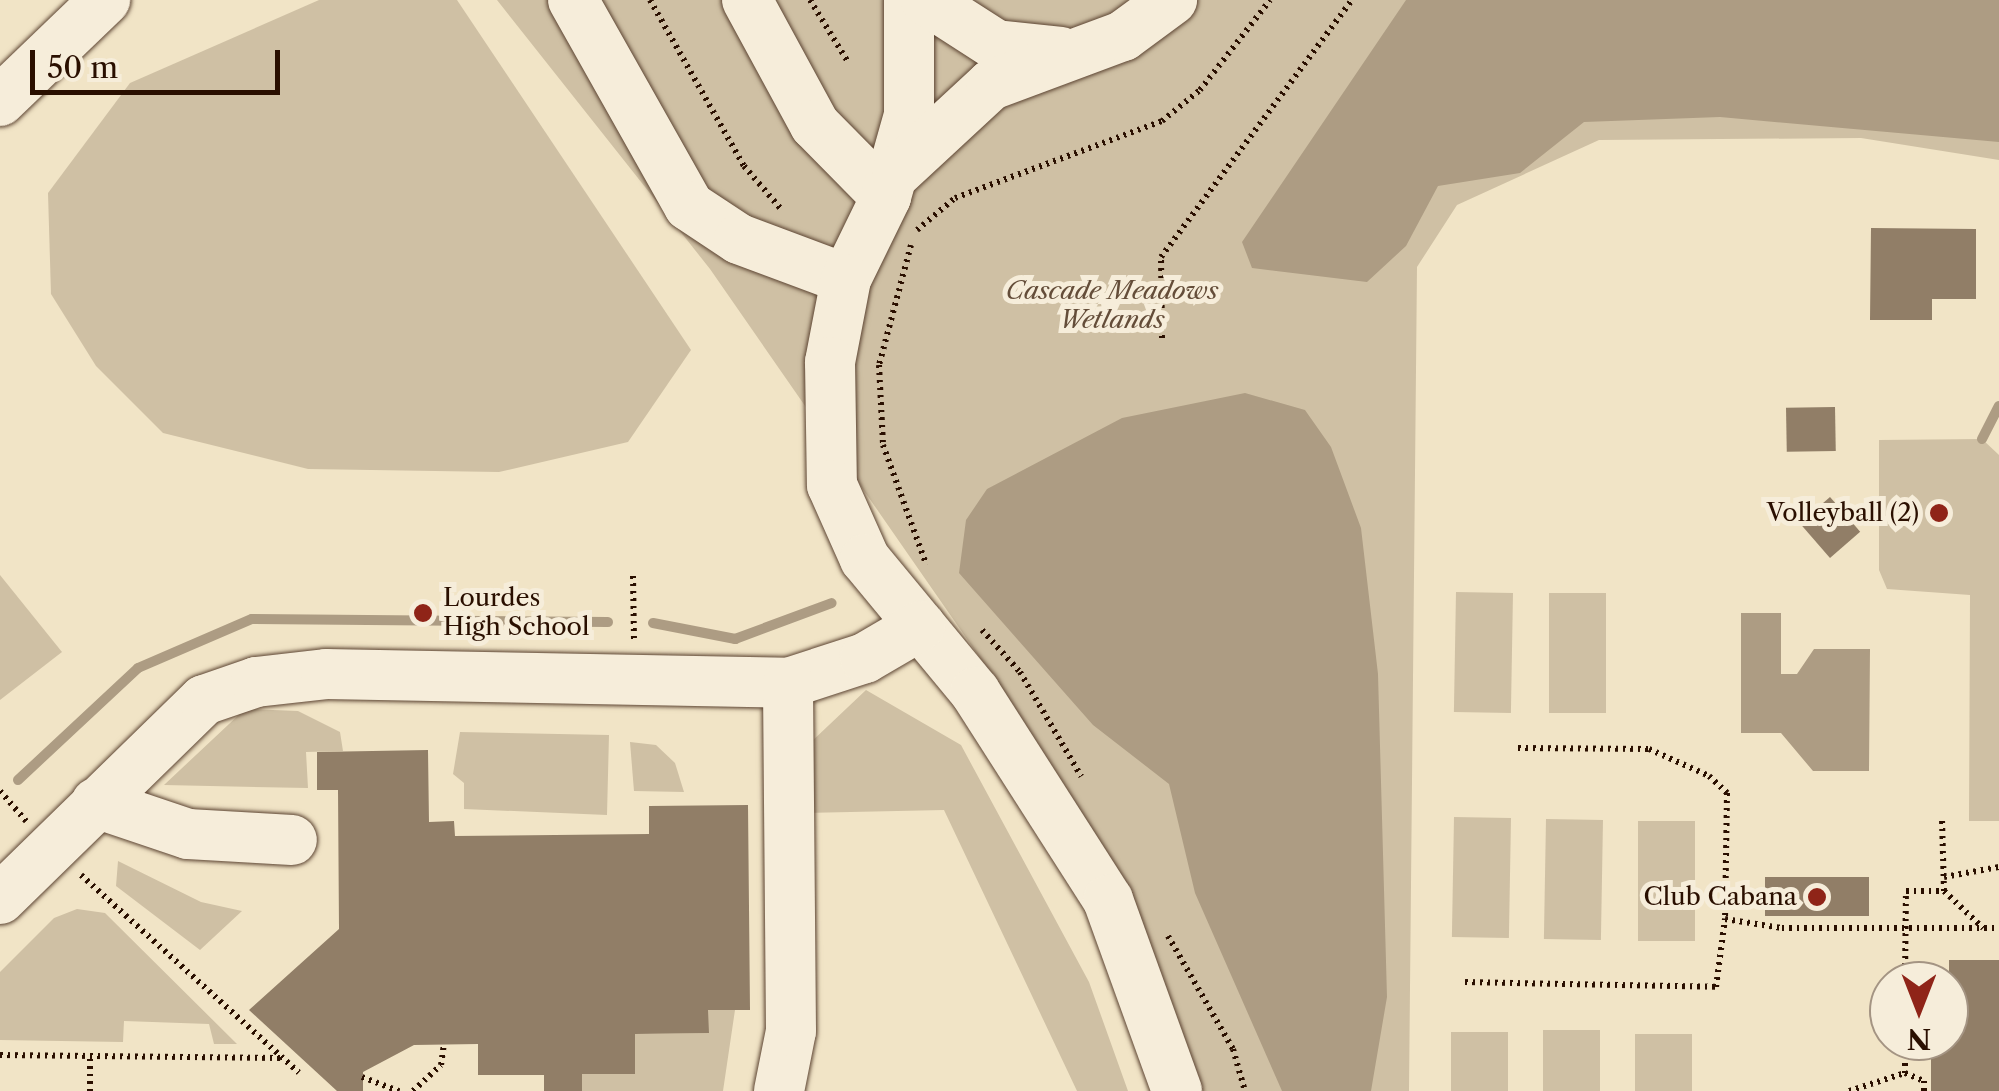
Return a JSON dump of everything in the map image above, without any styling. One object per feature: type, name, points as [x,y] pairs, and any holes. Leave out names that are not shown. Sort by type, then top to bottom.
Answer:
[{"type":"street","points":[[573,0],[689,206],[739,239],[855,266]]},
{"type":"street","points":[[748,0],[815,125],[890,186]]},
{"type":"street","points":[[910,0],[916,66],[890,186],[855,266],[830,362],[832,486],[864,559],[975,692],[1108,900],[1150,1005],[1176,1091]]},
{"type":"street","points":[[926,0],[996,45],[1066,52]]},
{"type":"street","points":[[890,186],[991,85],[1066,52],[1123,36],[1172,0]]},
{"type":"street","points":[[0,101],[101,2]]},
{"type":"street","points":[[0,899],[204,700],[256,682],[326,674],[788,682],[848,666],[920,626]]},
{"type":"street","points":[[778,1091],[791,1032],[788,682]]},
{"type":"street","points":[[96,802],[188,834],[292,840]]},
{"type":"street","points":[[1150,1005],[1162,1091]]},
{"type":"path","points":[[650,0],[744,166],[798,224]]},
{"type":"path","points":[[810,0],[848,62]]},
{"type":"path","points":[[897,478],[882,445],[879,365],[908,280],[912,235],[955,198],[1162,121],[1200,90],[1270,0]]},
{"type":"path","points":[[1162,338],[1162,257],[1352,0]]},
{"type":"path","points":[[855,266],[908,280]]},
{"type":"path","points":[[633,576],[635,662]]},
{"type":"path","points":[[1465,982],[1716,987],[1725,919],[1727,792],[1709,776],[1649,749],[1518,748]]},
{"type":"path","points":[[1942,820],[1944,892]]},
{"type":"path","points":[[51,848],[299,1072]]},
{"type":"path","points":[[1944,877],[1999,867]]},
{"type":"path","points":[[1906,961],[1906,891],[1944,892],[1983,928]]},
{"type":"path","points":[[1725,919],[1999,928]]},
{"type":"path","points":[[413,1091],[424,1089],[444,1044]]},
{"type":"path","points":[[0,1055],[283,1058]]},
{"type":"path","points":[[90,1056],[90,1091]]},
{"type":"path","points":[[1905,1061],[1905,1072]]},
{"type":"path","points":[[1849,1091],[1905,1072],[1924,1081],[1924,1091]]},
{"type":"path","points":[[362,1077],[399,1091]]},
{"type":"green space","points":[[319,0],[457,0],[691,350],[628,442],[499,472],[308,469],[163,433],[96,366],[51,294],[48,193],[130,83]]},
{"type":"green space","name":"Cascade Meadows Wetlands","points":[[497,0],[1999,0],[1999,160],[1861,138],[1599,140],[1457,205],[1417,267],[1409,1091],[1197,1091],[1010,701],[710,269]]},
{"type":"green space","name":"Volleyball (2)","points":[[1982,439],[1999,455],[1999,821],[1969,821],[1970,595],[1887,589],[1879,570],[1879,440]]},
{"type":"green space","points":[[0,575],[62,652],[0,700]]},
{"type":"green space","points":[[1456,592],[1513,593],[1511,713],[1454,712]]},
{"type":"green space","points":[[1549,593],[1606,593],[1606,713],[1549,713]]},
{"type":"green space","points":[[866,690],[961,745],[1089,982],[1128,1091],[1077,1091],[944,810],[804,813],[810,743]]},
{"type":"green space","points":[[245,709],[298,711],[340,732],[343,751],[306,752],[308,788],[164,785]]},
{"type":"green space","points":[[460,732],[609,735],[607,815],[464,809],[464,783],[453,774]]},
{"type":"green space","points":[[630,742],[656,745],[675,763],[684,792],[634,791]]},
{"type":"green space","points":[[1454,817],[1511,818],[1509,938],[1452,937]]},
{"type":"green space","points":[[1546,819],[1603,820],[1601,940],[1544,939]]},
{"type":"green space","points":[[1638,821],[1695,821],[1695,941],[1638,941]]},
{"type":"green space","points":[[118,861],[201,902],[242,911],[200,950],[116,886]]},
{"type":"green space","points":[[77,909],[105,913],[237,1044],[214,1044],[209,1024],[124,1021],[123,1042],[0,1040],[0,972],[54,918]]},
{"type":"green space","points":[[708,1010],[735,1010],[723,1091],[582,1091],[582,1074],[634,1074],[635,1034],[708,1033]]},
{"type":"green space","points":[[1543,1030],[1600,1030],[1600,1091],[1543,1091]]},
{"type":"green space","points":[[1451,1032],[1508,1032],[1508,1091],[1451,1091]]},
{"type":"green space","points":[[1635,1034],[1692,1034],[1692,1091],[1635,1091]]},
{"type":"shaded area","points":[[1406,0],[1999,0],[1999,142],[1720,117],[1584,122],[1520,173],[1438,186],[1406,246],[1367,282],[1252,268],[1242,242]]},
{"type":"shaded area","points":[[1245,393],[1305,410],[1331,447],[1361,528],[1378,674],[1387,997],[1371,1091],[1282,1091],[1195,893],[1169,784],[1093,725],[959,573],[966,520],[987,489],[1122,418]]},
{"type":"shaded area","points":[[1741,613],[1781,613],[1781,674],[1797,674],[1814,649],[1870,649],[1869,771],[1813,771],[1781,733],[1741,733]]},
{"type":"building","points":[[1871,228],[1976,229],[1976,299],[1932,299],[1932,320],[1870,320]]},
{"type":"building","points":[[1835,407],[1836,451],[1787,452],[1786,408]]},
{"type":"building","points":[[1830,497],[1860,532],[1830,558],[1800,523]]},
{"type":"building","points":[[428,750],[429,822],[454,821],[455,836],[649,834],[649,806],[748,805],[750,1010],[708,1010],[709,1033],[635,1034],[635,1074],[582,1074],[582,1091],[544,1091],[544,1075],[478,1075],[478,1044],[414,1045],[363,1072],[363,1091],[337,1091],[249,1010],[339,929],[338,790],[317,790],[317,752]]},
{"type":"building","name":"Club Cabana","points":[[1765,877],[1869,877],[1869,916],[1765,916]]},
{"type":"building","points":[[1999,960],[1999,1091],[1931,1091],[1931,1061],[1969,1061],[1969,961],[1949,961]]},
{"type":"waterway","points":[[1982,439],[1999,406]]},
{"type":"waterway","points":[[653,623],[735,639],[832,603]]},
{"type":"waterway","points":[[18,780],[138,668],[252,619],[608,622]]},
{"type":"place","name":"Volleyball (2)","points":[[1939,513]]},
{"type":"place","name":"Lourdes High School","points":[[423,613]]},
{"type":"place","name":"Club Cabana","points":[[1817,897]]}]
